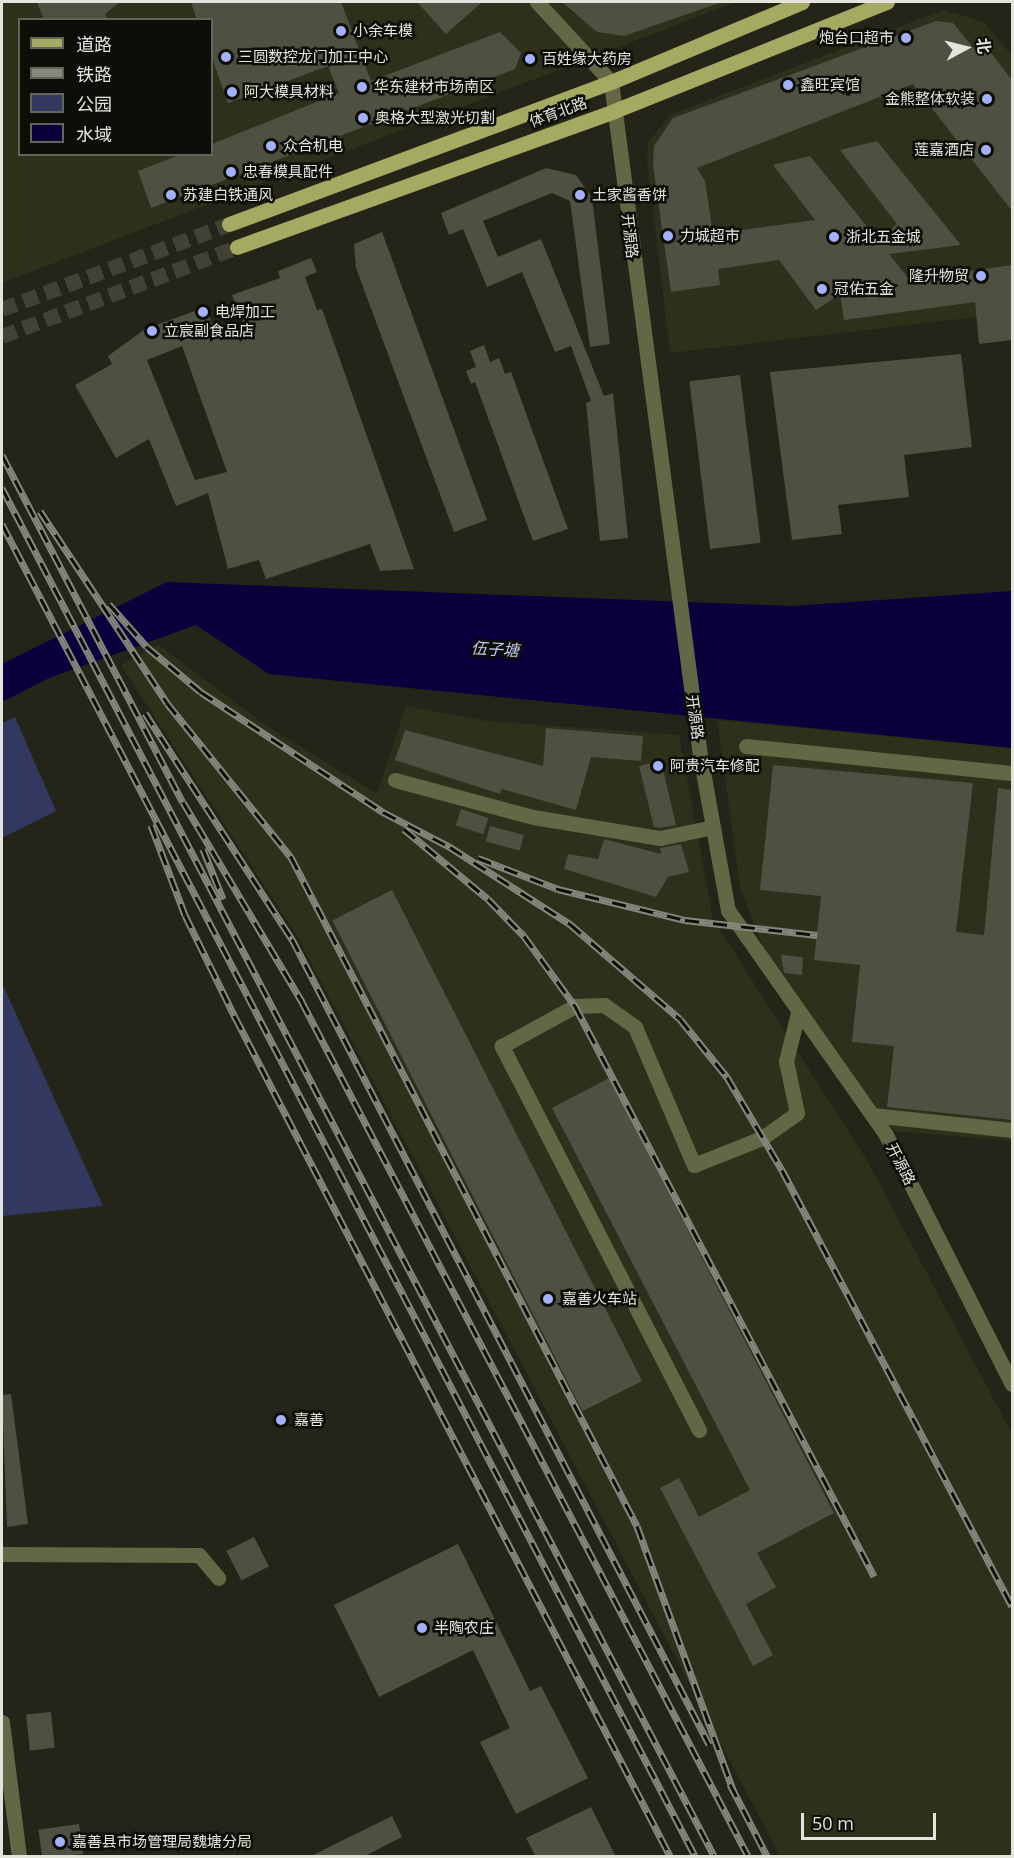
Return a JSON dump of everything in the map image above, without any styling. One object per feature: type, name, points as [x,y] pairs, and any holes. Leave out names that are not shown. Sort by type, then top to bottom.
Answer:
[{"type":"main road","name":"体育北路","points":[[229,224],[611,82],[802,2]]},
{"type":"main road","name":"体育北路","points":[[237,248],[614,111],[887,2]]},
{"type":"street","points":[[537,2],[611,82]]},
{"type":"street","name":"开源路","points":[[611,82],[700,755],[734,925],[872,1115],[1012,1384]]},
{"type":"street","points":[[746,746],[1012,773]]},
{"type":"street","points":[[395,780],[533,817],[660,838],[713,826]]},
{"type":"street","points":[[699,1430],[502,1046],[575,1006],[603,1005],[635,1027],[694,1165],[762,1138],[797,1113],[786,1061],[798,1013]]},
{"type":"street","points":[[872,1115],[1012,1130]]},
{"type":"street","points":[[2,1554],[199,1555],[218,1578]]},
{"type":"street","points":[[2,1722],[19,1857]]},
{"type":"shaded area","name":"华东建材市场南区","points":[[2,2],[736,2],[2,283]]},
{"type":"shaded area","name":"浙北五金城","points":[[943,10],[984,22],[1012,56],[1012,313],[670,353],[647,160],[648,143],[670,115]]},
{"type":"shaded area","points":[[159,645],[264,724],[377,794],[406,706],[486,721],[679,735],[713,919],[868,1162],[1012,1434],[1012,1856],[780,1856],[296,934],[121,665]]},
{"type":"shaded area","points":[[717,720],[1012,748],[1012,1141],[893,1131],[765,952],[740,886]]},
{"type":"green space","points":[[15,717],[56,811],[2,838],[2,723]]},
{"type":"green space","points":[[2,983],[103,1206],[2,1216]]},
{"type":"water","name":"伍子塘","points":[[167,582],[792,606],[1012,591],[1012,748],[269,674],[196,625],[49,678],[2,702],[2,664]]},
{"type":"building","points":[[37,2],[120,2],[105,14],[106,18],[43,18]]},
{"type":"building","points":[[191,2],[341,2],[371,81],[500,32],[521,53],[515,69],[151,208],[138,171],[177,156],[213,156],[213,144],[339,93],[328,66],[228,103],[213,61],[213,18],[196,18]]},
{"type":"building","points":[[417,2],[482,2],[446,34]]},
{"type":"building","points":[[562,2],[722,2],[624,36],[597,32]]},
{"type":"building","points":[[936,21],[953,23],[976,51],[984,44],[1012,80],[1012,211],[913,84],[697,168],[705,181],[713,234],[815,220],[773,165],[810,156],[878,240],[897,224],[840,150],[877,141],[961,245],[889,254],[910,280],[1012,265],[1012,340],[979,344],[975,302],[844,320],[840,294],[816,310],[779,260],[718,269],[720,285],[671,292],[653,165],[654,146],[673,118]]},
{"type":"building","points":[[546,168],[576,175],[592,198],[610,344],[590,347],[570,201],[552,193],[483,221],[498,257],[541,239],[604,396],[613,393],[628,538],[600,541],[586,403],[591,401],[571,346],[555,352],[522,272],[487,287],[463,229],[449,235],[441,213]]},
{"type":"building","points":[[382,232],[487,520],[454,532],[356,268],[354,244]]},
{"type":"building","points":[[311,258],[317,272],[305,277],[317,310],[322,309],[414,569],[380,571],[370,544],[266,579],[259,560],[228,569],[208,493],[176,506],[149,439],[116,458],[75,385],[112,364],[108,356],[145,329],[206,307],[217,337],[244,326],[232,295],[280,278],[278,271]],"holes":[[[182,346],[227,472],[195,480],[147,360]]]},
{"type":"building","points":[[484,345],[490,362],[499,358],[505,374],[511,372],[568,529],[533,541],[475,382],[471,384],[466,371],[476,367],[470,351]]},
{"type":"building","points":[[961,354],[972,447],[904,455],[909,497],[838,505],[842,534],[792,540],[770,372]]},
{"type":"building","points":[[740,375],[761,543],[710,549],[689,381]]},
{"type":"building","points":[[546,728],[643,736],[641,761],[591,757],[576,810],[502,789],[500,794],[395,760],[405,730],[543,766]]},
{"type":"building","points":[[661,761],[676,825],[660,828],[654,827],[639,766]]},
{"type":"building","points":[[773,765],[973,783],[956,932],[984,935],[998,788],[1012,790],[1012,1120],[887,1107],[894,1046],[852,1042],[860,965],[814,960],[821,896],[760,890]]},
{"type":"building","points":[[461,809],[489,818],[483,834],[456,825]]},
{"type":"building","points":[[490,826],[524,835],[520,851],[486,841]]},
{"type":"building","points":[[604,839],[661,854],[660,848],[681,844],[689,872],[668,877],[656,897],[564,869],[568,854],[598,859]]},
{"type":"building","points":[[392,890],[642,1381],[582,1411],[332,920]]},
{"type":"building","points":[[781,955],[803,957],[802,975],[784,973]]},
{"type":"building","points":[[609,1078],[834,1513],[757,1553],[776,1587],[746,1604],[773,1655],[753,1666],[660,1488],[679,1478],[699,1517],[750,1490],[552,1108]]},
{"type":"building","points":[[11,1394],[28,1524],[7,1527],[2,1395]]},
{"type":"building","points":[[254,1537],[269,1566],[241,1580],[226,1551]]},
{"type":"building","name":"半陶农庄","points":[[458,1544],[530,1691],[541,1686],[588,1778],[516,1814],[480,1742],[510,1728],[473,1650],[379,1697],[334,1605]]},
{"type":"building","points":[[51,1712],[55,1748],[30,1750],[26,1715]]},
{"type":"building","points":[[591,1807],[616,1857],[536,1857],[526,1838]]},
{"type":"building","points":[[392,1816],[402,1837],[363,1857],[309,1857]]},
{"type":"building","name":"嘉善县市场管理局魏塘分局","points":[[79,1824],[83,1854],[42,1856],[38,1830]]},
{"type":"tunnel","points":[[2,309],[229,224]]},
{"type":"tunnel","points":[[2,336],[237,247]]},
{"type":"railway","points":[[2,455],[183,802],[302,1002],[748,1856]]},
{"type":"railway","points":[[2,488],[714,1856]]},
{"type":"railway","points":[[40,511],[167,703],[291,857],[637,1526],[734,1792]]},
{"type":"railway","points":[[2,524],[695,1856]]},
{"type":"railway","points":[[109,604],[147,647],[201,692],[383,812],[450,847],[570,924],[680,1019],[727,1077],[782,1170],[1012,1606]]},
{"type":"railway","points":[[145,713],[292,939],[709,1744]]},
{"type":"railway","points":[[151,825],[185,915],[235,1017],[670,1856]]},
{"type":"railway","points":[[404,829],[488,899],[524,936],[575,1006],[874,1576]]},
{"type":"railway","points":[[203,849],[223,899]]},
{"type":"railway","points":[[478,858],[558,889],[685,920],[817,935]]},
{"type":"railway","points":[[730,1784],[767,1856]]},
{"type":"place","name":"小余车模","points":[[341,31]]},
{"type":"place","name":"炮台口超市","points":[[906,38]]},
{"type":"place","name":"三圆数控龙门加工中心","points":[[226,57]]},
{"type":"place","name":"百姓缘大药房","points":[[530,59]]},
{"type":"place","name":"鑫旺宾馆","points":[[788,85]]},
{"type":"place","name":"华东建材市场南区","points":[[362,87]]},
{"type":"place","name":"阿大模具材料","points":[[232,92]]},
{"type":"place","name":"金熊整体软装","points":[[987,99]]},
{"type":"place","name":"奥格大型激光切割","points":[[363,118]]},
{"type":"place","name":"众合机电","points":[[271,146]]},
{"type":"place","name":"莲嘉酒店","points":[[986,150]]},
{"type":"place","name":"忠春模具配件","points":[[231,172]]},
{"type":"place","name":"苏建白铁通风","points":[[171,195]]},
{"type":"place","name":"土家酱香饼","points":[[580,195]]},
{"type":"place","name":"力城超市","points":[[668,236]]},
{"type":"place","name":"浙北五金城","points":[[834,237]]},
{"type":"place","name":"隆升物贸","points":[[981,276]]},
{"type":"place","name":"冠佑五金","points":[[822,289]]},
{"type":"place","name":"电焊加工","points":[[203,312]]},
{"type":"place","name":"立宸副食品店","points":[[152,331]]},
{"type":"place","name":"阿贵汽车修配","points":[[658,766]]},
{"type":"place","name":"嘉善火车站","points":[[548,1299]]},
{"type":"place","name":"嘉善","points":[[281,1420]]},
{"type":"place","name":"半陶农庄","points":[[422,1628]]},
{"type":"place","name":"嘉善县市场管理局魏塘分局","points":[[60,1842]]}]
